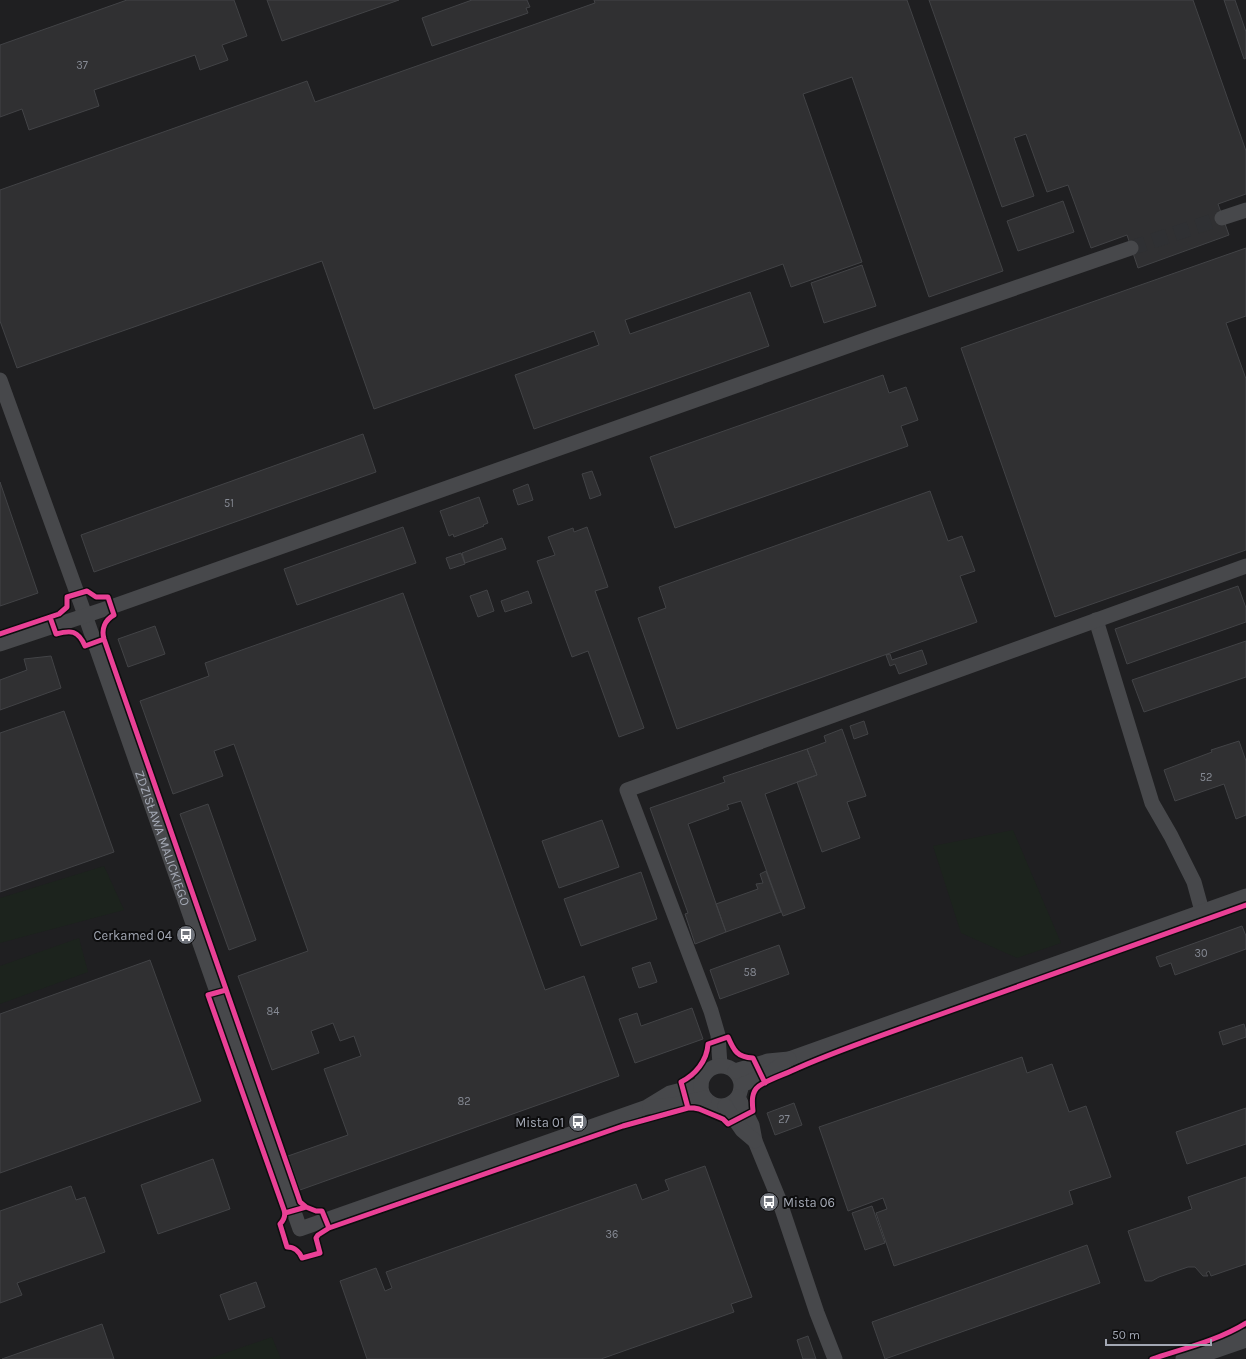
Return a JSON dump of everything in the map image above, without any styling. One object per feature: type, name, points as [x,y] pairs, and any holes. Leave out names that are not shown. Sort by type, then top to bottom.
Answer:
[{"type":"street","points":[[1222,218],[1246,210]]},
{"type":"street","points":[[0,644],[358,520],[876,336],[1131,248]]},
{"type":"street","points":[[0,380],[85,615]]},
{"type":"street","points":[[720,1065],[718,1035],[711,1011],[627,790],[1246,566]]},
{"type":"street","name":"ZDZISŁAWA MALICKIEGO","points":[[85,615],[300,1229],[647,1107],[673,1105],[703,1091]]},
{"type":"street","points":[[1096,620],[1152,803],[1171,836],[1194,882],[1202,911]]},
{"type":"street","points":[[735,1071],[768,1061],[789,1059],[1246,896]]},
{"type":"street","points":[[789,1059],[772,1072],[740,1091],[730,1104],[725,1106],[714,1105],[703,1091],[705,1074],[714,1067],[720,1065],[725,1066],[735,1071],[739,1075],[740,1091],[752,1125],[755,1141],[778,1197],[811,1315],[835,1359]]},
{"type":"street","points":[[725,1106],[742,1130],[755,1141]]},
{"type":"street","points":[[1185,1359],[1246,1338]]},
{"type":"shaded area","points":[[0,0],[1246,0],[1246,1359],[0,1359]]},
{"type":"shaded area","points":[[1013,830],[1061,943],[1017,958],[961,933],[933,846]]},
{"type":"shaded area","points":[[104,866],[124,910],[0,943],[0,898]]},
{"type":"shaded area","points":[[79,938],[88,972],[0,1004],[0,966]]},
{"type":"shaded area","points":[[272,1337],[281,1359],[208,1359]]},
{"type":"building","points":[[127,0],[234,0],[247,36],[222,45],[228,60],[200,70],[195,55],[94,90],[99,106],[29,130],[22,109],[0,117],[0,45]]},
{"type":"building","points":[[267,0],[399,0],[282,41]]},
{"type":"building","points":[[472,0],[527,0],[530,7],[526,8],[528,13],[432,46],[422,18]]},
{"type":"building","points":[[594,0],[907,0],[1003,271],[929,297],[852,77],[803,94],[862,262],[791,287],[783,264],[625,320],[630,334],[750,292],[769,346],[534,429],[515,375],[599,345],[594,331],[374,409],[322,261],[17,368],[0,321],[0,190],[307,81],[315,102],[595,3]]},
{"type":"building","points":[[929,0],[1193,0],[1246,151],[1246,194],[1218,204],[1229,235],[1138,268],[1127,235],[1091,248],[1068,185],[1047,192],[1026,134],[1014,138],[1034,196],[1002,207]]},
{"type":"building","points":[[1224,0],[1235,0],[1246,32],[1246,58],[1244,59]]},
{"type":"building","points":[[1063,201],[1074,232],[1018,251],[1007,221]]},
{"type":"building","points":[[1246,248],[1246,316],[1226,323],[1246,379],[1246,550],[1055,617],[961,348]]},
{"type":"building","points":[[862,265],[876,306],[824,323],[811,283]]},
{"type":"building","points":[[883,375],[889,393],[906,387],[918,420],[901,426],[908,446],[675,528],[650,457]]},
{"type":"building","points":[[363,434],[376,472],[94,572],[81,535]]},
{"type":"building","points":[[592,471],[601,495],[590,499],[582,474]]},
{"type":"building","points":[[0,482],[38,593],[0,606]]},
{"type":"building","points":[[528,484],[533,500],[518,505],[513,490]]},
{"type":"building","points":[[930,491],[948,541],[962,536],[975,571],[960,576],[977,622],[677,729],[638,618],[666,608],[659,587]]},
{"type":"building","points":[[479,497],[488,523],[483,525],[484,526],[454,537],[453,534],[449,536],[440,511]]},
{"type":"building","points":[[403,527],[416,563],[297,605],[284,569]]},
{"type":"building","points":[[587,527],[608,587],[595,591],[644,728],[619,737],[588,651],[572,657],[537,561],[555,555],[548,537],[573,528],[574,532]]},
{"type":"building","points":[[502,538],[506,549],[465,563],[462,553]]},
{"type":"building","points":[[461,553],[465,564],[450,569],[446,558]]},
{"type":"building","points":[[1238,586],[1246,608],[1246,622],[1127,664],[1115,629]]},
{"type":"building","points":[[487,590],[494,611],[478,617],[470,596]]},
{"type":"building","points":[[528,591],[532,603],[505,612],[501,601]]},
{"type":"building","points":[[403,593],[545,990],[584,976],[619,1076],[300,1190],[288,1156],[348,1135],[324,1069],[361,1056],[354,1036],[340,1041],[333,1023],[311,1031],[319,1053],[272,1070],[238,976],[308,951],[234,744],[214,751],[223,776],[173,794],[140,701],[209,676],[205,663]]},
{"type":"building","points":[[155,626],[165,654],[128,667],[118,639]]},
{"type":"building","points":[[1246,641],[1246,677],[1144,712],[1132,680]]},
{"type":"building","points":[[922,650],[927,664],[899,674],[895,664],[890,666],[886,655],[890,654],[892,660]]},
{"type":"building","points":[[51,656],[61,688],[0,710],[0,680],[27,670],[24,659]]},
{"type":"building","points":[[64,711],[114,852],[0,892],[0,733]]},
{"type":"building","points":[[864,721],[868,734],[854,739],[850,726]]},
{"type":"building","points":[[842,729],[866,796],[847,802],[860,838],[822,852],[797,782],[817,775],[807,749],[826,742],[824,736]]},
{"type":"building","points":[[1239,741],[1246,761],[1246,815],[1236,819],[1224,784],[1175,801],[1164,770],[1212,752],[1211,750]]},
{"type":"building","points":[[807,749],[817,775],[765,794],[805,908],[783,916],[741,801],[727,805],[729,809],[688,824],[726,932],[695,944],[685,914],[688,913],[650,808],[725,782],[723,777]]},
{"type":"building","points":[[208,804],[256,940],[229,950],[180,814]]},
{"type":"building","points":[[602,820],[619,867],[559,888],[542,841]]},
{"type":"building","points":[[766,871],[781,912],[726,932],[716,904],[758,889],[756,884],[763,883],[760,874]]},
{"type":"building","points":[[641,872],[657,919],[581,946],[564,899]]},
{"type":"building","points":[[1242,926],[1246,936],[1246,949],[1175,975],[1171,963],[1160,967],[1156,957]]},
{"type":"building","points":[[779,945],[789,974],[720,999],[710,970]]},
{"type":"building","points":[[150,960],[201,1101],[0,1173],[0,1014]]},
{"type":"building","points":[[650,962],[657,982],[639,988],[632,968]]},
{"type":"building","points":[[692,1008],[703,1039],[635,1063],[619,1019],[637,1013],[641,1026]]},
{"type":"building","points":[[1244,1024],[1246,1037],[1223,1045],[1219,1032]]},
{"type":"building","points":[[1022,1057],[1027,1073],[1052,1064],[1069,1112],[1086,1106],[1111,1177],[1069,1191],[1073,1204],[894,1266],[876,1213],[887,1209],[883,1198],[848,1211],[819,1127]]},
{"type":"building","points":[[794,1103],[802,1125],[775,1135],[767,1113]]},
{"type":"building","points":[[1246,1108],[1246,1144],[1187,1164],[1176,1132]]},
{"type":"building","points":[[213,1159],[230,1209],[158,1234],[141,1185]]},
{"type":"building","points":[[705,1166],[752,1297],[731,1304],[734,1312],[601,1359],[367,1359],[340,1281],[376,1268],[385,1291],[392,1288],[386,1272],[636,1184],[642,1200],[669,1190],[665,1180]]},
{"type":"building","points":[[1246,1177],[1246,1264],[1211,1276],[1209,1271],[1206,1273],[1208,1276],[1203,1276],[1195,1267],[1188,1267],[1152,1281],[1145,1281],[1128,1231],[1192,1209],[1188,1197]]},
{"type":"building","points":[[71,1186],[76,1200],[85,1197],[105,1252],[17,1283],[22,1295],[0,1303],[0,1211]]},
{"type":"building","points":[[872,1206],[885,1243],[865,1250],[852,1213]]},
{"type":"building","points":[[1087,1245],[1100,1283],[885,1359],[872,1322]]},
{"type":"building","points":[[256,1282],[265,1307],[229,1320],[220,1295]]},
{"type":"building","points":[[102,1324],[114,1359],[2,1359]]},
{"type":"building","points":[[808,1336],[816,1359],[803,1359],[797,1340]]},
{"type":"tunnel","points":[[1131,248],[1222,218]]},
{"type":"cycle path","points":[[0,634],[59,614],[67,607],[67,597],[87,591],[96,597],[108,597],[114,615],[108,619],[104,625],[104,639],[300,1202],[306,1207]]},
{"type":"cycle path","points":[[50,617],[56,634],[74,632],[80,637],[85,646],[104,639]]},
{"type":"cycle path","points":[[226,990],[208,995],[284,1210],[284,1218],[280,1224],[287,1247],[296,1250],[300,1253],[302,1258],[320,1253],[316,1238],[329,1228],[623,1126],[688,1108],[699,1109],[723,1119],[728,1124],[753,1111],[752,1101],[756,1088],[763,1083],[814,1061],[1246,905]]},
{"type":"cycle path","points":[[688,1108],[681,1082],[691,1076],[703,1062],[708,1044],[728,1037],[734,1050],[740,1055],[753,1058],[765,1083]]},
{"type":"cycle path","points":[[285,1213],[306,1207],[316,1211],[322,1211],[329,1228]]},
{"type":"cycle path","points":[[1152,1359],[1212,1339],[1246,1323]]},
{"type":"place","name":"Cerkamed 04","points":[[186,935]]},
{"type":"place","name":"Mista 01","points":[[578,1122]]},
{"type":"place","name":"Mista 06","points":[[769,1202]]}]
